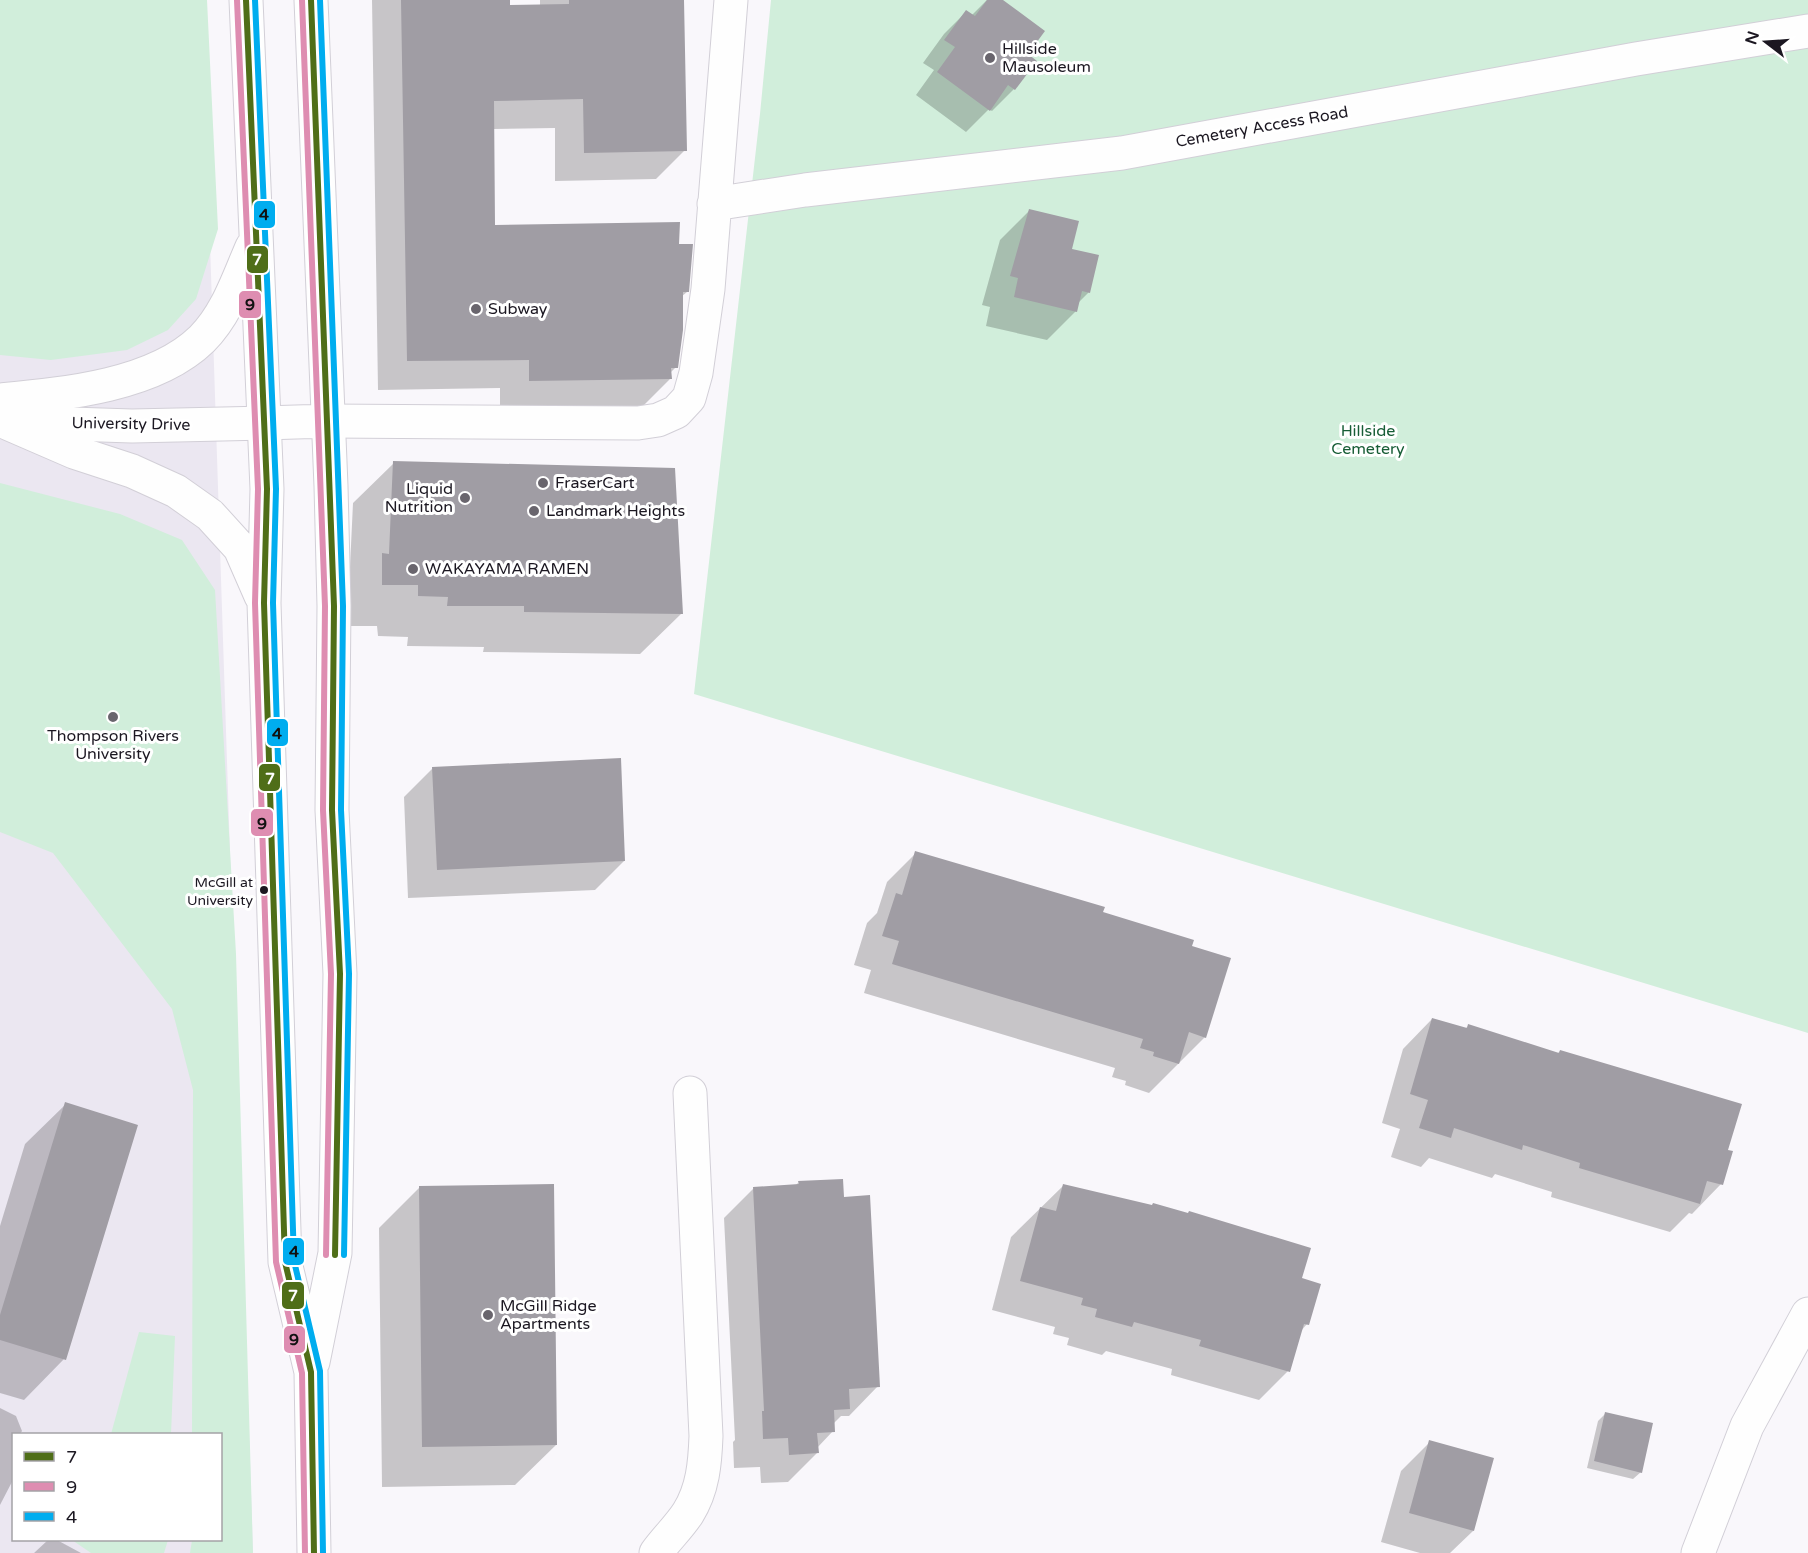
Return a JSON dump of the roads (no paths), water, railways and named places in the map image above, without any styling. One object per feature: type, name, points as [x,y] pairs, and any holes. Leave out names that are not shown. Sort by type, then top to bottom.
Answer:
[{"type":"main road","points":[[246,0],[267,489],[264,603],[285,1262],[311,1372],[314,1553]]},
{"type":"main road","points":[[311,0],[334,606],[332,810],[340,974],[335,1253],[311,1372]]},
{"type":"main road","name":"University Drive","points":[[0,411],[71,424],[132,426],[328,421],[638,423],[658,420],[676,412],[689,398],[696,373],[708,289],[731,0]]},
{"type":"main road","name":"Cemetery Access Road","points":[[714,204],[817,189],[1122,153],[1636,59],[1808,31]]},
{"type":"main road","points":[[0,400],[72,393],[126,380],[173,361],[201,339],[228,304],[256,237]]},
{"type":"main road","points":[[0,420],[74,452],[132,471],[176,491],[210,515],[240,548],[264,603]]},
{"type":"main road","points":[[656,1553],[687,1514],[699,1494],[705,1464],[706,1416],[690,1093]]},
{"type":"main road","points":[[1698,1553],[1747,1426],[1808,1314]]},
{"type":"place","name":"Hillside Mausoleum","points":[[990,58]]},
{"type":"place","name":"Subway","points":[[476,309]]},
{"type":"place","name":"FraserCart","points":[[543,483]]},
{"type":"place","name":"Liquid Nutrition","points":[[465,498]]},
{"type":"place","name":"Landmark Heights","points":[[534,511]]},
{"type":"place","name":"WAKAYAMA RAMEN","points":[[413,569]]},
{"type":"place","name":"Thompson Rivers University","points":[[113,717]]},
{"type":"place","name":"McGill at University","points":[[264,890]]},
{"type":"place","name":"McGill Ridge Apartments","points":[[488,1315]]},
{"type":"park label","name":"Hillside Cemetery","points":[[1368,440]]}]
